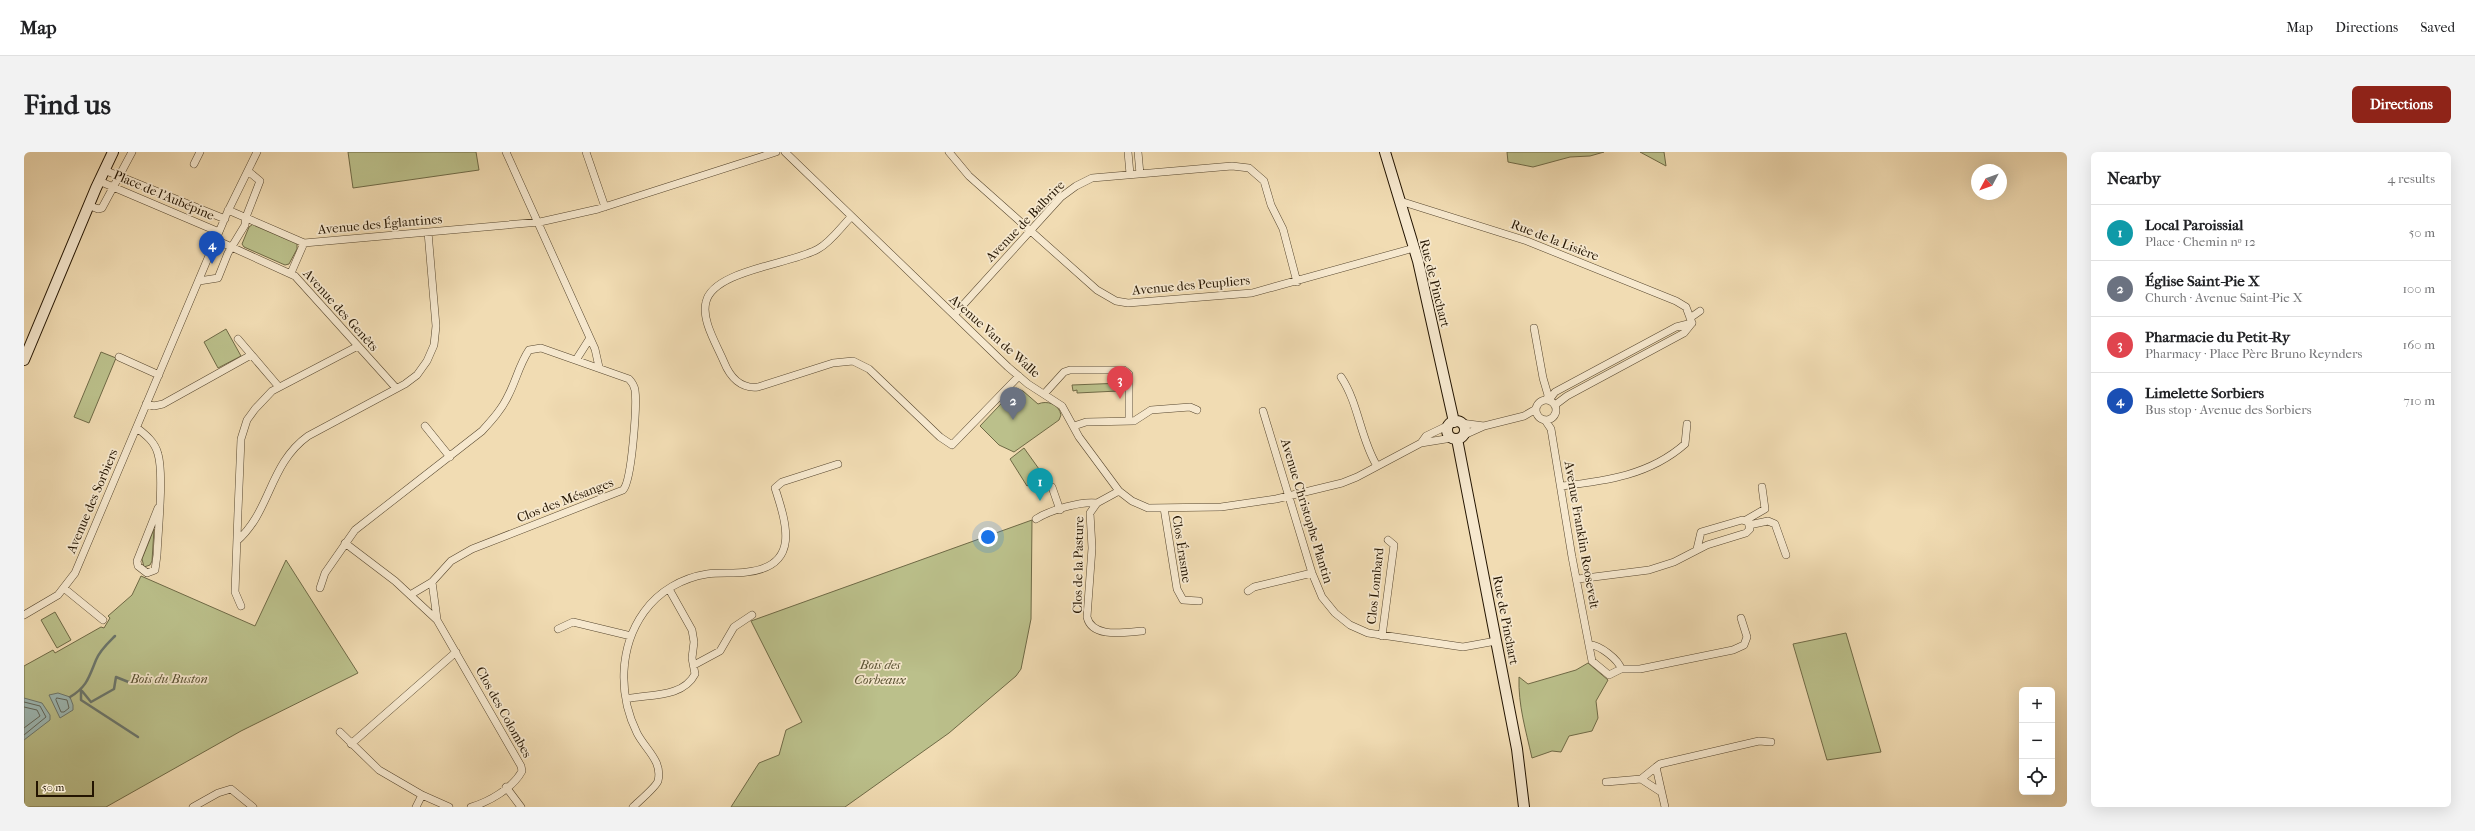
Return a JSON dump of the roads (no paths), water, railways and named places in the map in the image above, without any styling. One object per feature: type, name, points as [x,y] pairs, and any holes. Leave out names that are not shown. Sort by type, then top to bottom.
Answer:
[{"type":"main road","points":[[24,360],[98,181],[113,152]]},
{"type":"main road","name":"Rue de Pinchart","points":[[1385,152],[1414,248],[1455,423]]},
{"type":"main road","points":[[1455,423],[1464,428],[1458,437],[1448,433],[1455,423]]},
{"type":"main road","name":"Rue de Pinchart","points":[[1458,437],[1517,749],[1524,807]]},
{"type":"street","points":[[88,205],[98,210],[102,208],[132,152]]},
{"type":"street","points":[[194,164],[200,152]]},
{"type":"street","points":[[506,152],[540,222],[598,356],[599,367]]},
{"type":"street","points":[[586,152],[604,207]]},
{"type":"street","name":"Avenue des Églantines","points":[[228,210],[304,243],[540,222],[572,217],[776,152]]},
{"type":"street","name":"Avenue Van de Walle","points":[[785,152],[1018,376],[1062,406],[1087,448],[1120,491],[1126,498],[1139,505],[1148,508],[1221,507],[1289,495],[1342,483],[1421,443],[1458,437],[1484,426]]},
{"type":"street","name":"Avenue des Peupliers","points":[[949,152],[969,176],[1097,290],[1122,302],[1242,295],[1297,282],[1414,248]]},
{"type":"street","points":[[1128,152],[1130,174]]},
{"type":"street","points":[[1138,152],[1140,174]]},
{"type":"street","name":"Avenue des Sorbiers","points":[[24,615],[47,602],[65,588],[75,573],[228,210],[248,171],[254,153]]},
{"type":"street","name":"Avenue de Balbrire","points":[[954,315],[1031,232],[1061,197],[1076,186],[1092,178],[1130,174],[1232,166],[1254,170],[1264,181],[1271,205],[1283,229],[1297,282]]},
{"type":"street","name":"Place de l'Aubépine","points":[[104,170],[225,219]]},
{"type":"street","points":[[199,281],[218,278],[231,248],[245,225],[246,217],[260,181],[248,171]]},
{"type":"street","name":"Place de l'Aubépine","points":[[98,181],[220,232]]},
{"type":"street","name":"Rue de la Lisière","points":[[1400,201],[1527,241],[1676,301],[1686,307],[1691,321]]},
{"type":"street","points":[[851,217],[818,249],[727,280],[715,286],[706,301],[708,323],[729,372],[742,384],[758,387],[833,363],[853,361],[868,369],[940,437],[952,445],[1018,376]]},
{"type":"street","points":[[237,541],[251,528],[276,472],[293,449],[308,436],[396,388],[420,371],[430,357],[435,340],[428,232]]},
{"type":"street","name":"Avenue des Genêts","points":[[216,240],[231,248],[291,273],[396,388]]},
{"type":"street","points":[[291,273],[304,243]]},
{"type":"street","points":[[1546,400],[1555,405],[1567,396],[1684,333],[1691,321],[1700,312]]},
{"type":"street","points":[[1455,423],[1484,426],[1537,413],[1546,400],[1555,392],[1676,327],[1691,321]]},
{"type":"street","points":[[1534,328],[1544,385],[1548,395],[1546,400]]},
{"type":"street","points":[[576,360],[590,338]]},
{"type":"street","points":[[238,339],[279,387]]},
{"type":"street","points":[[241,606],[235,592],[242,434],[254,408],[279,387],[358,346]]},
{"type":"street","name":"Clos des Mésanges","points":[[320,588],[324,573],[344,543],[372,515],[450,457],[482,431],[496,415],[509,395],[521,361],[529,350],[541,348],[625,376],[634,387],[632,442],[629,476],[626,488],[612,495],[472,549],[451,561],[432,582],[410,595]]},
{"type":"street","points":[[146,404],[154,406],[163,404],[251,355]]},
{"type":"street","points":[[119,357],[159,375]]},
{"type":"street","points":[[1044,393],[1064,372],[1070,370],[1124,370],[1128,374],[1130,420]]},
{"type":"street","points":[[1341,377],[1350,391],[1368,450],[1377,466]]},
{"type":"street","points":[[1544,385],[1555,392]]},
{"type":"street","name":"Avenue Franklin Roosevelt","points":[[1555,405],[1552,429],[1572,558],[1578,579],[1592,661],[1609,675],[1621,669]]},
{"type":"street","points":[[1074,426],[1086,422],[1136,420],[1151,410],[1190,407],[1197,410]]},
{"type":"street","name":"Avenue Christophe Plantin","points":[[1264,411],[1312,573],[1322,597],[1338,617],[1368,633],[1382,636],[1463,647],[1496,640]]},
{"type":"street","points":[[1537,413],[1545,420],[1554,417]]},
{"type":"street","name":"Avenue Franklin Roosevelt","points":[[1545,420],[1552,429]]},
{"type":"street","name":"Avenue Van de Walle","points":[[1421,443],[1426,436],[1455,423]]},
{"type":"street","points":[[1562,486],[1612,480],[1661,461],[1685,444],[1687,424]]},
{"type":"street","points":[[425,426],[450,457]]},
{"type":"street","points":[[137,428],[147,435],[158,453],[160,462],[158,508],[155,570],[147,572],[138,566],[137,561],[158,508]]},
{"type":"street","points":[[633,807],[657,783],[658,763],[637,734],[626,699],[623,678],[631,636],[648,607],[669,588],[700,576],[742,573],[768,566],[777,560],[784,552],[786,539],[785,519],[775,488],[782,482],[838,464]]},
{"type":"street","points":[[1052,487],[1060,510]]},
{"type":"street","points":[[1747,522],[1766,509],[1762,487]]},
{"type":"street","name":"Clos de la Pasture","points":[[1120,491],[1097,503],[1090,513],[1092,548],[1087,612],[1088,621],[1099,630],[1105,632],[1142,631]]},
{"type":"street","points":[[1036,519],[1046,513],[1083,502],[1097,503]]},
{"type":"street","name":"Clos Érasme","points":[[1164,508],[1177,590],[1183,600],[1199,601]]},
{"type":"street","points":[[1697,549],[1701,532],[1747,522],[1768,521],[1775,524],[1786,555]]},
{"type":"street","points":[[1578,579],[1649,570],[1674,562],[1697,549],[1746,533],[1750,529],[1747,522]]},
{"type":"street","name":"Clos Lombard","points":[[1382,636],[1394,545],[1388,540]]},
{"type":"street","points":[[344,543],[410,595],[437,620]]},
{"type":"street","points":[[1248,592],[1254,587],[1312,573]]},
{"type":"street","points":[[432,582],[437,620]]},
{"type":"street","points":[[65,588],[103,620]]},
{"type":"street","points":[[626,699],[671,693],[682,689],[689,684],[695,674],[692,630],[669,588]]},
{"type":"street","points":[[694,665],[720,652],[734,627],[752,615]]},
{"type":"street","points":[[1589,645],[1600,648],[1619,664],[1621,669],[1640,669],[1733,650],[1744,645],[1747,637],[1741,618]]},
{"type":"street","name":"Clos des Colombes","points":[[437,620],[450,640],[521,766],[522,771],[519,777],[485,802],[471,807]]},
{"type":"street","points":[[558,629],[573,622],[631,636]]},
{"type":"street","points":[[351,744],[456,652]]},
{"type":"street","points":[[340,732],[379,770],[422,795],[449,807]]},
{"type":"street","points":[[1606,782],[1641,779],[1656,767],[1673,760],[1759,741],[1771,742]]},
{"type":"street","points":[[1656,767],[1665,807]]},
{"type":"street","points":[[1641,779],[1661,792]]},
{"type":"street","points":[[506,787],[521,807]]},
{"type":"street","points":[[193,807],[218,793],[231,789],[253,807]]},
{"type":"street","points":[[416,807],[422,795]]},
{"type":"water","points":[[58,693],[70,697],[73,705],[73,710],[60,718],[49,695]]},
{"type":"water","points":[[24,698],[42,703],[50,715],[50,720],[24,740]]},
{"type":"waterway","points":[[70,697],[84,685],[100,653],[115,636]]},
{"type":"waterway","points":[[82,691],[91,702],[114,689],[116,677],[131,683]]},
{"type":"waterway","points":[[81,690],[81,700],[138,737]]},
{"type":"place","name":"Limelette Sorbiers","points":[[212,264]]},
{"type":"place","name":"Pharmacie du Petit-Ry","points":[[1120,399]]},
{"type":"place","name":"Église Saint-Pie X","points":[[1013,420]]},
{"type":"place","name":"Local Paroissial","points":[[1040,501]]},
{"type":"park label","name":"Bois des Corbeaux","points":[[880,672]]},
{"type":"park label","name":"Bois du Buston","points":[[169,678]]}]
